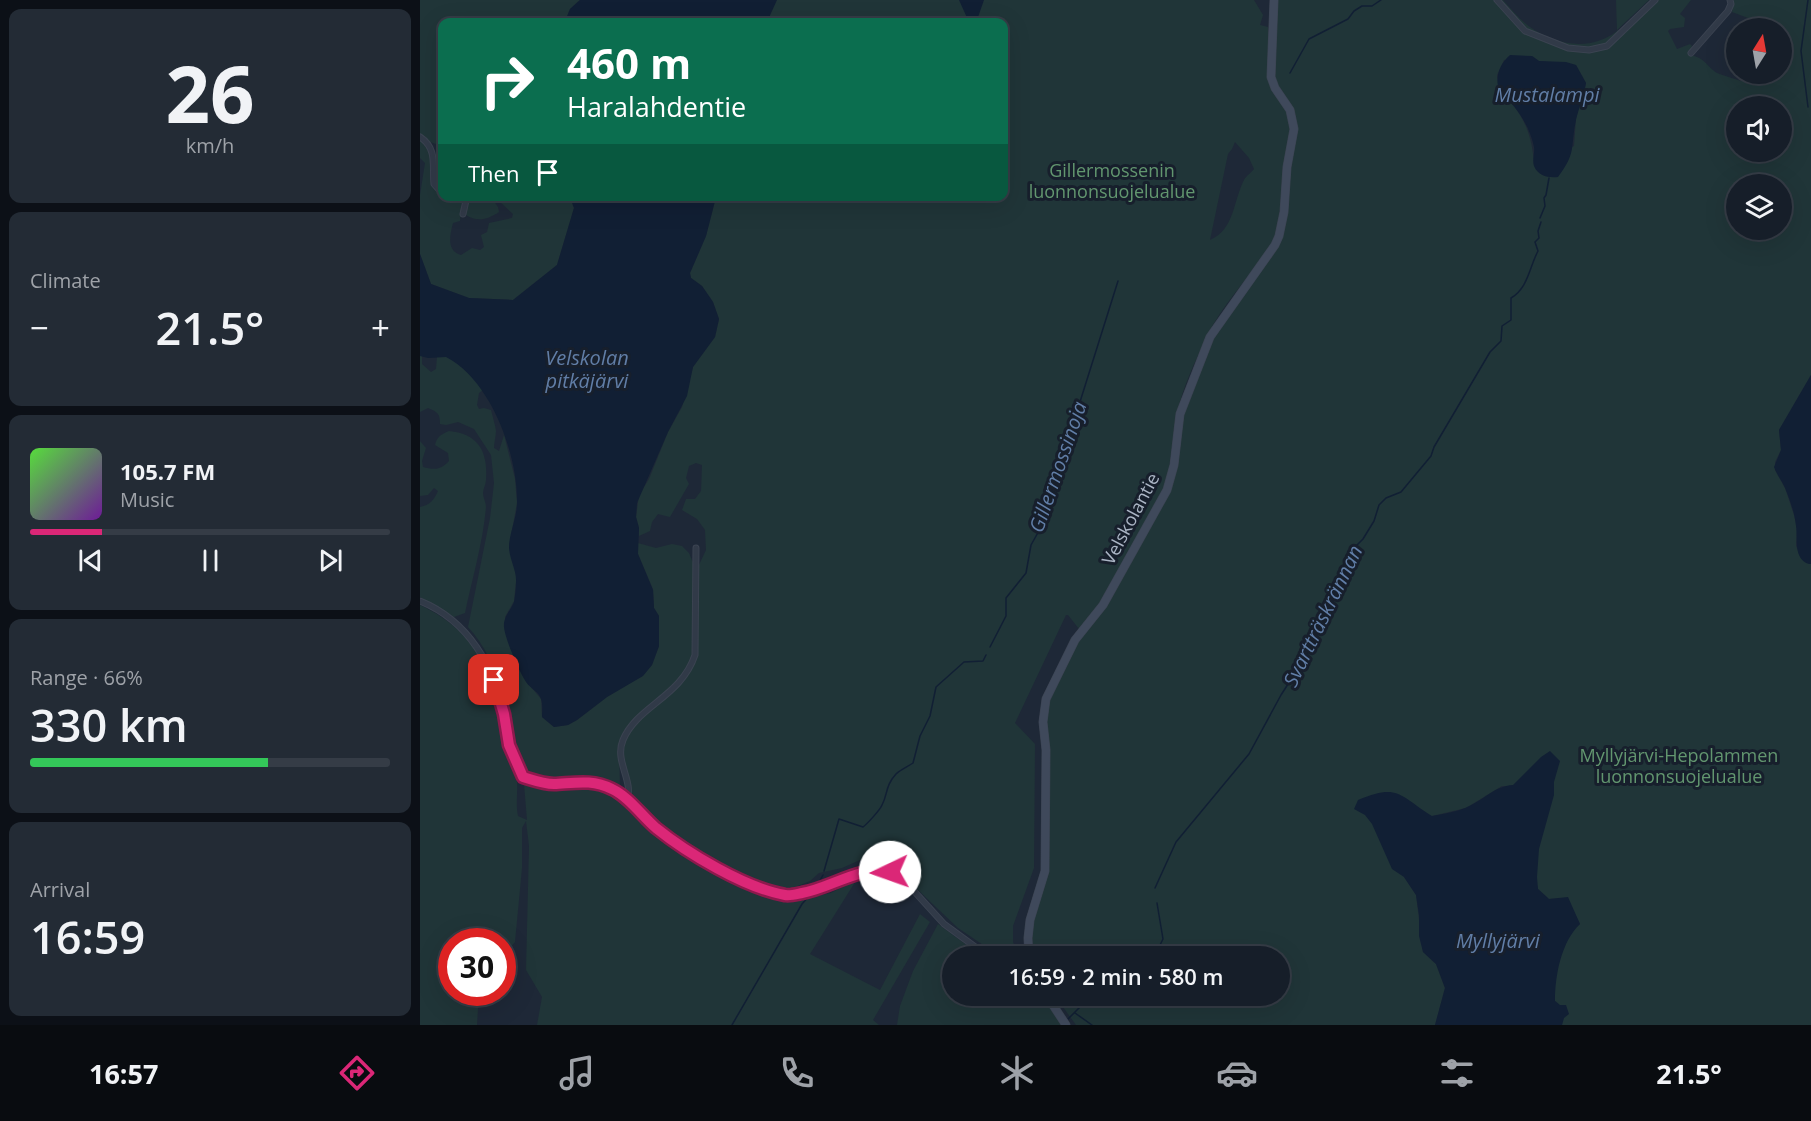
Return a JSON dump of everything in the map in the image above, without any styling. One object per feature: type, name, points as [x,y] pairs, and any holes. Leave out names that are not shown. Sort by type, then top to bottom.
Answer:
[{"type":"street","name":"Velskolantie","points":[[1028,946],[1030,920],[1045,871],[1046,750],[1043,722],[1046,699],[1075,640],[1103,605],[1167,490],[1174,465],[1180,414],[1204,350],[1224,315],[1275,245],[1281,228],[1287,167],[1294,129],[1290,110],[1275,88],[1271,77],[1274,0]]},
{"type":"street","points":[[1497,0],[1525,31],[1568,48],[1584,50],[1597,50],[1607,46],[1655,0]]},
{"type":"street","points":[[1690,53],[1728,11],[1730,0]]},
{"type":"street","points":[[420,137],[433,153],[434,184],[438,188]]},
{"type":"street","points":[[463,214],[466,201]]},
{"type":"street","points":[[627,800],[629,794],[620,749],[624,738],[638,719],[671,692],[690,667],[694,655],[696,548]]},
{"type":"street","points":[[420,601],[442,612],[463,629],[477,645],[494,680],[504,714],[509,745],[523,777],[544,783],[588,781],[615,790],[682,848],[742,881],[787,896],[819,890],[864,872],[881,870],[890,872],[913,890],[944,924],[974,946]]},
{"type":"street","points":[[1054,1006],[1066,1025]]},
{"type":"green space","points":[[420,0],[580,0],[570,9],[566,18],[438,18],[438,145],[420,134]]},
{"type":"green space","name":"Gillermossenin luonnonsuojelualue","points":[[773,0],[1254,0],[1263,15],[1260,25],[1268,27],[1269,82],[1288,111],[1291,122],[1277,233],[1261,260],[1214,322],[1194,364],[1179,404],[1164,492],[1099,605],[1079,629],[1066,615],[1015,723],[1035,744],[1034,868],[1013,926],[1015,946],[985,946],[958,928],[908,879],[900,864],[889,860],[860,860],[842,868],[819,873],[810,881],[795,887],[779,890],[758,884],[673,836],[634,800],[622,760],[622,749],[625,739],[639,720],[672,693],[692,668],[698,567],[706,550],[705,530],[697,519],[682,510],[686,499],[695,499],[701,491],[702,465],[696,463],[689,466],[686,478],[689,484],[670,517],[658,514],[652,522],[650,531],[639,536],[636,517],[639,495],[649,479],[668,432],[682,407],[693,367],[715,337],[719,319],[713,302],[702,286],[691,278],[690,273],[706,236],[715,201],[1008,201],[1008,18],[764,18]],"holes":[[[1235,142],[1249,158],[1254,169],[1244,180],[1229,222],[1218,235],[1210,240],[1228,154]]]},
{"type":"green space","name":"Myllyjärvi-Hepolammen luonnonsuojelualue","points":[[1277,0],[1503,0],[1523,21],[1540,33],[1562,42],[1584,44],[1607,38],[1617,31],[1616,0],[1649,0],[1617,30],[1624,34],[1658,0],[1691,0],[1680,14],[1685,18],[1684,27],[1668,31],[1677,49],[1690,44],[1692,46],[1689,55],[1702,60],[1717,73],[1726,76],[1726,84],[1792,84],[1792,18],[1748,18],[1732,12],[1734,0],[1811,0],[1811,375],[1779,430],[1781,450],[1775,462],[1775,470],[1785,488],[1794,515],[1797,529],[1796,546],[1801,558],[1811,564],[1811,1025],[1562,1025],[1563,1015],[1555,1001],[1555,971],[1570,933],[1580,924],[1567,898],[1549,899],[1538,889],[1513,786],[1502,786],[1466,808],[1432,816],[1404,877],[1416,895],[1423,952],[1436,964],[1445,988],[1435,1025],[1076,1025],[1062,1006],[1290,1006],[1290,946],[1032,946],[1031,938],[1033,921],[1048,871],[1046,722],[1049,700],[1072,652],[1170,491],[1177,465],[1183,415],[1213,339],[1282,237],[1297,129],[1293,109],[1277,87],[1274,77]],"holes":[[[1532,56],[1539,61],[1576,65],[1586,83],[1576,118],[1574,146],[1534,166],[1529,134],[1514,107],[1499,91],[1497,75],[1504,60]]]},
{"type":"green space","points":[[420,140],[431,156],[433,187],[438,192],[438,201],[463,201],[460,221],[453,223],[450,242],[453,250],[461,255],[472,248],[480,250],[484,247],[481,235],[487,232],[489,223],[512,218],[513,214],[500,201],[571,201],[574,208],[557,265],[513,300],[469,298],[431,284],[420,254],[420,195],[425,163],[420,158]]},
{"type":"green space","points":[[438,153],[438,182],[436,178],[436,155]]},
{"type":"green space","points":[[469,201],[494,201],[499,212],[490,217],[474,219],[466,215]]},
{"type":"green space","points":[[420,356],[422,356],[422,364],[431,372],[436,369],[437,357],[451,359],[466,371],[483,390],[479,393],[477,405],[479,409],[491,410],[496,431],[494,448],[499,451],[504,435],[515,479],[517,503],[509,547],[516,573],[514,601],[505,617],[510,647],[526,681],[541,699],[542,717],[554,727],[568,725],[577,720],[607,697],[642,676],[652,665],[659,646],[659,616],[654,608],[653,589],[638,554],[638,543],[656,548],[672,544],[682,546],[689,553],[694,565],[693,654],[688,666],[670,691],[637,718],[619,749],[620,786],[617,789],[601,780],[588,778],[544,779],[535,777],[527,774],[516,759],[496,674],[489,657],[468,627],[490,518],[494,483],[491,455],[474,429],[458,422],[440,424],[438,414],[428,408],[420,412]]},
{"type":"green space","points":[[449,431],[468,436],[480,446],[486,470],[483,493],[486,507],[477,561],[465,613],[454,617],[420,597],[420,507],[431,502],[438,491],[434,488],[428,495],[420,496],[420,441],[426,448],[422,461],[423,467],[440,468],[449,461],[448,453],[435,445],[438,437]]},
{"type":"green space","points":[[420,605],[460,632],[473,647],[483,664],[491,682],[507,751],[516,774],[518,816],[527,820],[524,784],[535,784],[554,789],[593,787],[611,794],[678,850],[746,889],[791,901],[831,893],[857,879],[810,954],[880,990],[920,914],[930,922],[873,1020],[879,1025],[537,1025],[542,997],[526,970],[529,846],[526,821],[522,828],[522,868],[516,931],[516,928],[438,928],[438,1006],[478,1006],[477,1025],[420,1025]]},
{"type":"green space","points":[[938,924],[968,946],[942,946],[942,1006],[1049,1006],[1061,1025],[897,1025],[900,1006],[913,971]]},
{"type":"water","points":[[580,0],[777,0],[769,18],[566,18],[570,9]]},
{"type":"water","points":[[959,0],[984,0],[978,18],[967,18]]},
{"type":"water","name":"Mustalampi","points":[[1510,55],[1532,56],[1539,61],[1566,62],[1576,65],[1586,83],[1576,120],[1572,150],[1558,177],[1544,176],[1538,172],[1533,164],[1534,147],[1529,131],[1511,102],[1499,91],[1497,81],[1499,72]]},
{"type":"water","name":"Velskolan pitkäjärvi","points":[[571,201],[715,201],[706,236],[690,273],[691,278],[702,286],[713,302],[719,319],[715,337],[693,367],[687,396],[668,432],[637,503],[638,554],[653,590],[654,608],[659,616],[659,646],[652,665],[643,676],[607,697],[577,720],[568,725],[554,727],[542,717],[541,699],[523,677],[504,627],[506,617],[514,602],[516,583],[509,548],[517,509],[513,463],[499,421],[489,401],[476,383],[462,368],[446,357],[420,356],[420,254],[431,284],[469,298],[513,300],[557,265],[574,208]]},
{"type":"water","points":[[1811,375],[1811,564],[1809,564],[1800,558],[1798,553],[1793,512],[1785,488],[1774,467],[1781,450],[1779,430]]},
{"type":"water","name":"Myllyjärvi","points":[[1550,751],[1560,761],[1554,782],[1554,795],[1539,849],[1537,877],[1538,889],[1549,899],[1568,897],[1580,924],[1568,940],[1560,960],[1556,981],[1555,1001],[1560,1005],[1566,1005],[1569,1014],[1564,1018],[1562,1025],[1435,1025],[1445,988],[1436,964],[1423,952],[1419,936],[1416,895],[1404,877],[1392,869],[1372,824],[1365,815],[1354,809],[1358,800],[1382,792],[1390,792],[1405,797],[1432,816],[1457,811],[1500,788],[1513,785]]},
{"type":"waterway","points":[[1290,73],[1309,39],[1348,19],[1362,6],[1372,6],[1381,0]]},
{"type":"waterway","points":[[1808,0],[1801,51],[1808,107]]},
{"type":"waterway","name":"Svartträskrännan","points":[[1540,218],[1545,206],[1544,198],[1549,178]]},
{"type":"waterway","name":"Svartträskrännan","points":[[1155,888],[1176,842],[1249,754],[1281,695],[1306,656],[1324,621],[1341,576],[1348,566],[1352,550],[1363,539],[1374,521],[1379,505],[1386,498],[1401,492],[1431,456],[1434,447],[1490,352],[1501,341],[1502,326],[1511,320],[1511,298],[1525,283],[1538,251],[1535,242],[1539,238],[1538,231],[1541,222]]},
{"type":"waterway","name":"Gillermossinoja","points":[[990,647],[1006,616],[1006,598],[1026,573],[1031,545],[1040,529],[1118,281]]},
{"type":"waterway","name":"Gillermossinoja","points":[[824,871],[839,819],[863,827],[881,807],[892,778],[913,763],[920,736],[930,716],[936,687],[964,662],[983,661],[986,655]]},
{"type":"waterway","name":"Gillermossinoja","points":[[817,886],[823,875]]},
{"type":"waterway","name":"Gillermossinoja","points":[[732,1025],[802,904],[809,896]]},
{"type":"waterway","name":"Svartträskrännan","points":[[1157,903],[1163,939],[1160,946]]},
{"type":"waterway","name":"Svartträskrännan","points":[[1068,1019],[1081,1006]]},
{"type":"waterway","points":[[1075,1013],[1092,1025]]},
{"type":"route","points":[[494,680],[504,714],[509,745],[523,777],[554,784],[588,781],[615,790],[682,848],[742,881],[787,896],[819,890],[864,872],[881,870],[890,872]]}]
